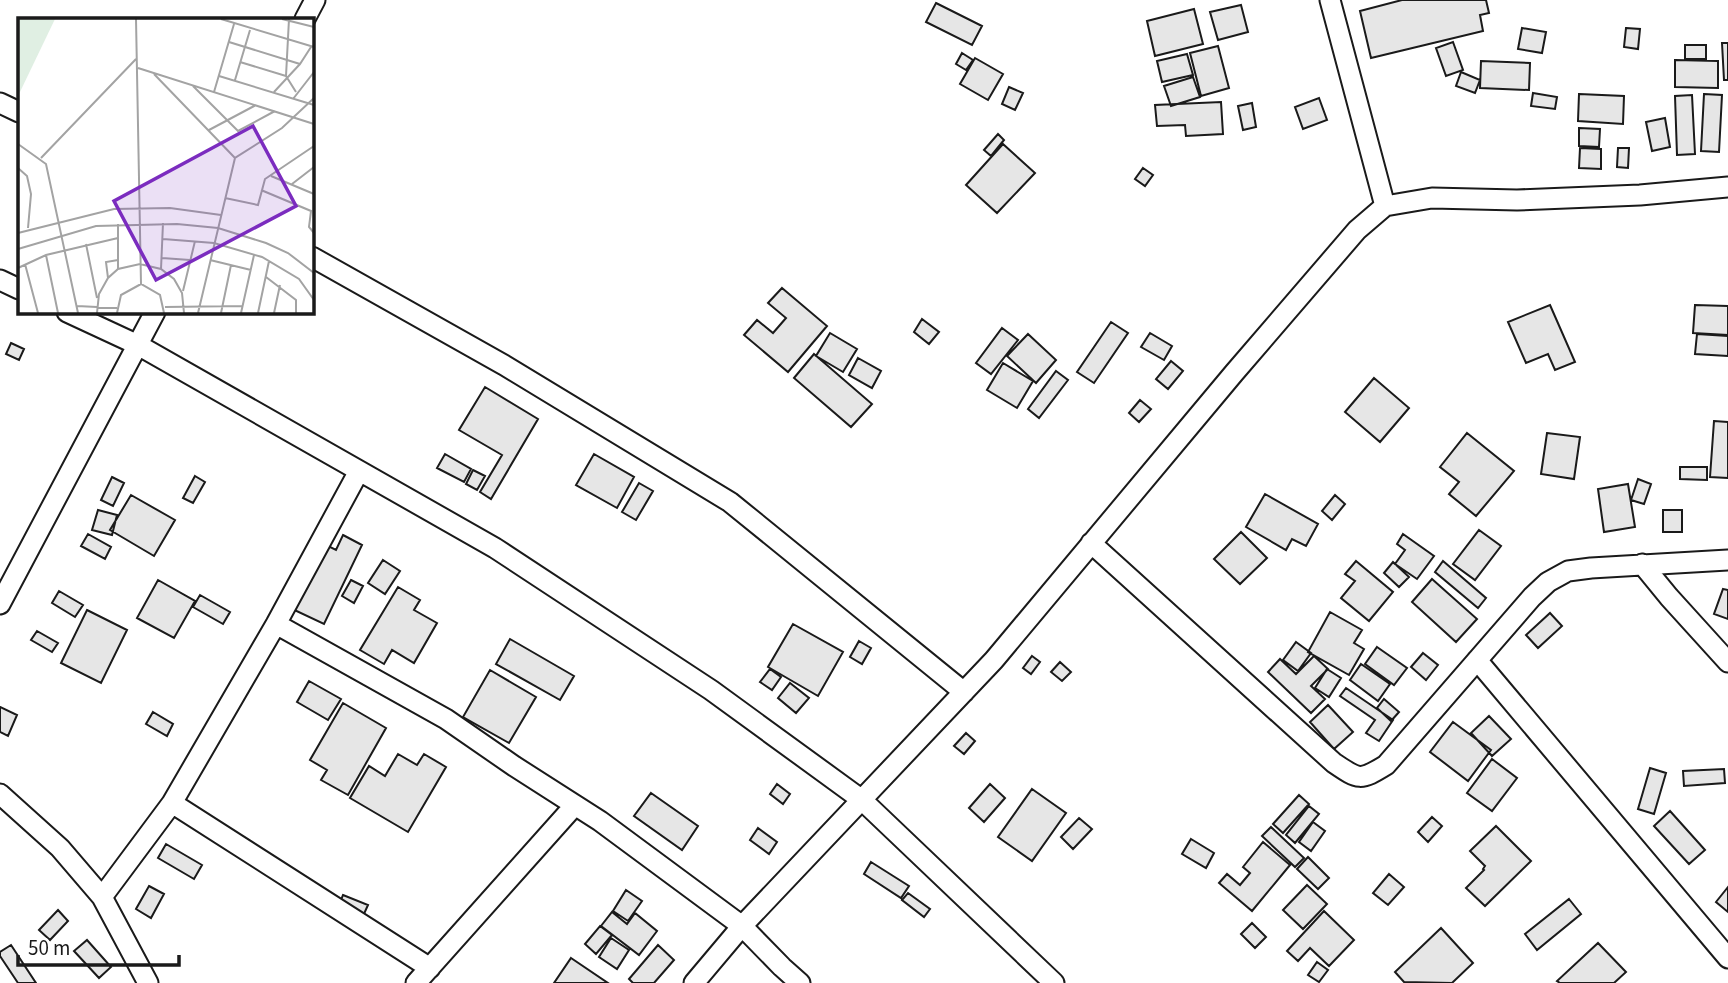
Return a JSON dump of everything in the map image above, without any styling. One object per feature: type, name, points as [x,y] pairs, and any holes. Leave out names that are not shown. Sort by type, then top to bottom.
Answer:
[{"type":"street","points":[[306,18],[315,0]]},
{"type":"street","points":[[1330,0],[1385,206]]},
{"type":"street","points":[[0,103],[18,112]]},
{"type":"street","points":[[694,983],[742,926],[994,660],[1357,230],[1385,206],[1433,198],[1517,200],[1640,195],[1728,187]]},
{"type":"street","points":[[313,258],[504,365],[730,502],[964,692]]},
{"type":"street","points":[[0,280],[18,289]]},
{"type":"street","points":[[69,313],[138,345],[495,548],[711,690],[862,800],[1054,983]]},
{"type":"street","points":[[0,604],[154,313]]},
{"type":"street","points":[[102,897],[172,803],[276,624],[359,471]]},
{"type":"street","points":[[1091,543],[1334,762],[1351,775],[1367,777],[1386,765],[1548,582],[1568,571],[1591,568],[1728,560]]},
{"type":"street","points":[[1642,564],[1728,662]]},
{"type":"street","points":[[276,624],[446,719],[600,821],[742,926],[800,983]]},
{"type":"street","points":[[1477,660],[1728,958]]},
{"type":"street","points":[[0,794],[60,848],[102,897],[148,983]]},
{"type":"street","points":[[172,803],[430,968]]},
{"type":"street","points":[[416,983],[575,805]]},
{"type":"building","points":[[1402,0],[1486,0],[1489,13],[1480,15],[1483,31],[1371,58],[1360,11]]},
{"type":"building","points":[[936,3],[982,26],[972,45],[926,22]]},
{"type":"building","points":[[1241,5],[1248,32],[1218,40],[1210,12]]},
{"type":"building","points":[[1194,9],[1203,44],[1155,56],[1147,21]]},
{"type":"building","points":[[1522,28],[1546,32],[1542,53],[1518,49]]},
{"type":"building","points":[[1626,28],[1640,29],[1638,49],[1624,47]]},
{"type":"building","points":[[1453,42],[1463,70],[1446,76],[1436,48]]},
{"type":"building","points":[[1722,43],[1728,43],[1728,80],[1724,80]]},
{"type":"building","points":[[1685,45],[1706,45],[1706,59],[1685,59]]},
{"type":"building","points":[[1218,46],[1229,88],[1201,96],[1190,53]]},
{"type":"building","points":[[962,53],[973,60],[966,70],[956,64]]},
{"type":"building","points":[[1187,54],[1193,75],[1162,82],[1157,61]]},
{"type":"building","points":[[975,58],[1003,74],[988,100],[960,84]]},
{"type":"building","points":[[1675,60],[1718,61],[1718,88],[1675,87]]},
{"type":"building","points":[[1481,61],[1530,63],[1529,90],[1480,88]]},
{"type":"building","points":[[1461,72],[1480,80],[1475,93],[1456,86]]},
{"type":"building","points":[[1193,77],[1200,97],[1171,106],[1164,86]]},
{"type":"building","points":[[1009,87],[1023,93],[1015,110],[1002,104]]},
{"type":"building","points":[[1533,93],[1557,97],[1555,109],[1531,106]]},
{"type":"building","points":[[1579,94],[1624,96],[1623,124],[1578,121]]},
{"type":"building","points":[[1704,94],[1722,95],[1719,152],[1701,151]]},
{"type":"building","points":[[1692,95],[1695,154],[1677,155],[1675,96]]},
{"type":"building","points":[[1319,98],[1327,120],[1303,129],[1295,107]]},
{"type":"building","points":[[1221,102],[1223,134],[1186,136],[1185,125],[1157,126],[1155,105]]},
{"type":"building","points":[[1252,103],[1256,127],[1243,130],[1238,106]]},
{"type":"building","points":[[1665,118],[1670,147],[1652,151],[1646,122]]},
{"type":"building","points":[[1579,128],[1600,129],[1599,147],[1579,146]]},
{"type":"building","points":[[998,134],[1004,140],[991,156],[984,150]]},
{"type":"building","points":[[1003,144],[1035,173],[997,213],[966,185]]},
{"type":"building","points":[[1580,148],[1601,149],[1601,169],[1579,168]]},
{"type":"building","points":[[1618,148],[1629,148],[1628,168],[1617,167]]},
{"type":"building","points":[[1143,168],[1153,175],[1145,186],[1135,179]]},
{"type":"building","points":[[782,288],[827,326],[788,372],[744,335],[757,320],[773,333],[786,318],[768,303]]},
{"type":"building","points":[[1550,305],[1575,362],[1555,370],[1548,354],[1526,363],[1508,322]]},
{"type":"building","points":[[1695,305],[1728,306],[1728,335],[1693,333]]},
{"type":"building","points":[[922,319],[939,332],[929,344],[914,332]]},
{"type":"building","points":[[1111,322],[1128,333],[1094,383],[1077,372]]},
{"type":"building","points":[[1002,328],[1018,340],[991,374],[976,363]]},
{"type":"building","points":[[830,333],[857,349],[843,372],[816,356]]},
{"type":"building","points":[[1150,333],[1172,346],[1164,360],[1141,347]]},
{"type":"building","points":[[1028,334],[1056,360],[1036,383],[1007,356]]},
{"type":"building","points":[[1697,334],[1728,336],[1728,356],[1695,354]]},
{"type":"building","points":[[11,343],[24,349],[19,360],[6,354]]},
{"type":"building","points":[[814,354],[872,404],[851,427],[794,378]]},
{"type":"building","points":[[858,358],[881,371],[872,388],[849,375]]},
{"type":"building","points":[[1171,361],[1183,371],[1168,389],[1156,379]]},
{"type":"building","points":[[1003,363],[1033,381],[1017,408],[987,390]]},
{"type":"building","points":[[1056,371],[1068,380],[1039,418],[1028,409]]},
{"type":"building","points":[[1374,378],[1409,408],[1380,442],[1345,412]]},
{"type":"building","points":[[485,387],[538,419],[491,499],[480,492],[502,455],[459,430]]},
{"type":"building","points":[[1140,400],[1151,409],[1139,422],[1129,413]]},
{"type":"building","points":[[1714,421],[1728,422],[1728,478],[1710,477]]},
{"type":"building","points":[[1467,433],[1514,471],[1476,516],[1449,494],[1459,482],[1440,467]]},
{"type":"building","points":[[1547,433],[1580,437],[1574,479],[1541,474]]},
{"type":"building","points":[[445,454],[471,469],[464,482],[437,468]]},
{"type":"building","points":[[594,454],[634,477],[617,508],[576,485]]},
{"type":"building","points":[[1680,467],[1707,467],[1707,480],[1680,479]]},
{"type":"building","points":[[473,470],[485,476],[477,490],[466,484]]},
{"type":"building","points":[[195,476],[205,482],[193,503],[183,498]]},
{"type":"building","points":[[112,477],[124,483],[113,506],[101,500]]},
{"type":"building","points":[[1638,479],[1651,484],[1644,504],[1631,500]]},
{"type":"building","points":[[639,483],[653,491],[636,520],[622,512]]},
{"type":"building","points":[[1628,484],[1635,527],[1604,532],[1598,489]]},
{"type":"building","points":[[1265,494],[1318,524],[1306,546],[1292,539],[1286,550],[1246,527]]},
{"type":"building","points":[[131,495],[175,520],[154,556],[110,530]]},
{"type":"building","points":[[1335,495],[1345,504],[1332,520],[1322,511]]},
{"type":"building","points":[[98,510],[117,515],[112,535],[92,530]]},
{"type":"building","points":[[1663,510],[1682,510],[1682,532],[1663,532]]},
{"type":"building","points":[[1479,530],[1501,546],[1475,580],[1453,564]]},
{"type":"building","points":[[1241,532],[1267,558],[1240,584],[1214,559]]},
{"type":"building","points":[[88,534],[111,547],[105,559],[81,546]]},
{"type":"building","points":[[1403,534],[1434,556],[1417,579],[1395,564],[1405,550],[1397,544]]},
{"type":"building","points":[[343,535],[362,545],[324,624],[288,607],[320,542],[336,550]]},
{"type":"building","points":[[383,560],[400,571],[385,594],[368,583]]},
{"type":"building","points":[[1356,561],[1393,592],[1369,621],[1341,598],[1355,581],[1345,574]]},
{"type":"building","points":[[1443,561],[1486,598],[1478,608],[1435,572]]},
{"type":"building","points":[[1393,562],[1409,577],[1399,587],[1384,573]]},
{"type":"building","points":[[1432,579],[1477,619],[1456,642],[1412,602]]},
{"type":"building","points":[[158,580],[195,601],[174,638],[137,618]]},
{"type":"building","points":[[351,580],[363,586],[354,603],[342,596]]},
{"type":"building","points":[[398,587],[420,600],[414,610],[437,623],[414,663],[392,650],[384,664],[360,650]]},
{"type":"building","points":[[1723,589],[1728,590],[1728,619],[1714,614]]},
{"type":"building","points":[[59,591],[83,605],[75,617],[52,603]]},
{"type":"building","points":[[200,595],[230,612],[223,624],[193,607]]},
{"type":"building","points":[[87,610],[127,630],[101,683],[61,663]]},
{"type":"building","points":[[1330,612],[1362,630],[1354,643],[1364,649],[1349,675],[1308,652]]},
{"type":"building","points":[[1550,613],[1562,626],[1538,648],[1526,635]]},
{"type":"building","points":[[793,624],[843,652],[818,696],[768,667]]},
{"type":"building","points":[[37,631],[58,643],[52,652],[31,640]]},
{"type":"building","points":[[510,639],[574,676],[560,700],[496,664]]},
{"type":"building","points":[[859,641],[871,648],[862,664],[850,657]]},
{"type":"building","points":[[1296,642],[1311,653],[1298,671],[1283,660]]},
{"type":"building","points":[[1377,647],[1407,668],[1394,685],[1365,664]]},
{"type":"building","points":[[1423,653],[1438,665],[1426,680],[1411,667]]},
{"type":"building","points":[[1032,656],[1040,662],[1031,674],[1023,668]]},
{"type":"building","points":[[1314,656],[1328,669],[1311,686],[1325,699],[1311,713],[1268,672],[1280,659],[1296,674]]},
{"type":"building","points":[[1060,662],[1071,672],[1062,681],[1051,672]]},
{"type":"building","points":[[1361,664],[1390,684],[1378,701],[1350,680]]},
{"type":"building","points":[[770,669],[781,677],[772,690],[760,682]]},
{"type":"building","points":[[1327,669],[1341,678],[1329,697],[1315,688]]},
{"type":"building","points":[[490,670],[536,697],[509,743],[463,717]]},
{"type":"building","points":[[309,681],[341,699],[328,720],[297,702]]},
{"type":"building","points":[[790,683],[809,698],[796,713],[778,698]]},
{"type":"building","points":[[1346,688],[1393,720],[1379,741],[1366,733],[1375,720],[1340,696]]},
{"type":"building","points":[[1384,699],[1399,712],[1391,721],[1377,708]]},
{"type":"building","points":[[343,703],[386,728],[348,795],[321,780],[327,770],[310,760]]},
{"type":"building","points":[[1328,705],[1353,732],[1334,749],[1310,722]]},
{"type":"building","points":[[0,707],[17,715],[8,736],[0,732]]},
{"type":"building","points":[[153,712],[173,724],[167,736],[146,724]]},
{"type":"building","points":[[1489,716],[1511,739],[1492,756],[1471,733]]},
{"type":"building","points":[[1453,722],[1491,750],[1468,781],[1430,752]]},
{"type":"building","points":[[966,733],[975,741],[964,754],[954,746]]},
{"type":"building","points":[[398,754],[417,765],[424,754],[446,767],[408,832],[350,798],[369,766],[385,776]]},
{"type":"building","points":[[1492,759],[1517,778],[1492,811],[1467,793]]},
{"type":"building","points":[[1650,768],[1666,773],[1654,814],[1638,809]]},
{"type":"building","points":[[1724,769],[1725,783],[1684,786],[1683,771]]},
{"type":"building","points":[[777,784],[790,794],[783,804],[770,794]]},
{"type":"building","points":[[990,784],[1005,798],[984,822],[969,808]]},
{"type":"building","points":[[1032,789],[1066,813],[1032,861],[998,837]]},
{"type":"building","points":[[651,793],[698,826],[682,850],[634,816]]},
{"type":"building","points":[[1299,795],[1309,804],[1283,833],[1273,824]]},
{"type":"building","points":[[1309,806],[1319,814],[1295,843],[1286,835]]},
{"type":"building","points":[[1670,811],[1705,850],[1689,864],[1654,826]]},
{"type":"building","points":[[1432,817],[1442,826],[1428,842],[1418,832]]},
{"type":"building","points":[[1079,818],[1092,829],[1073,849],[1061,837]]},
{"type":"building","points":[[1313,822],[1325,831],[1311,851],[1299,842]]},
{"type":"building","points":[[1496,826],[1531,861],[1485,906],[1466,888],[1485,866],[1470,851]]},
{"type":"building","points":[[1271,827],[1304,858],[1295,867],[1262,836]]},
{"type":"building","points":[[758,828],[777,842],[769,854],[750,840]]},
{"type":"building","points":[[1191,839],[1214,853],[1206,868],[1182,854]]},
{"type":"building","points":[[1263,842],[1290,865],[1252,911],[1219,883],[1227,874],[1240,885],[1250,873],[1243,867]]},
{"type":"building","points":[[166,844],[202,865],[194,879],[158,858]]},
{"type":"building","points":[[1308,857],[1329,878],[1318,889],[1297,869]]},
{"type":"building","points":[[871,862],[909,886],[901,898],[864,874]]},
{"type":"building","points":[[1389,874],[1404,887],[1388,905],[1373,893]]},
{"type":"building","points":[[1307,885],[1327,904],[1303,929],[1283,910]]},
{"type":"building","points":[[149,886],[164,894],[151,918],[136,909]]},
{"type":"building","points":[[1728,887],[1728,912],[1716,902]]},
{"type":"building","points":[[626,890],[642,901],[628,921],[613,911]]},
{"type":"building","points":[[908,893],[930,909],[924,917],[902,900]]},
{"type":"building","points":[[343,895],[368,905],[359,925],[335,915]]},
{"type":"building","points":[[1569,899],[1581,914],[1537,950],[1525,934]]},
{"type":"building","points":[[58,910],[68,921],[50,940],[39,930]]},
{"type":"building","points":[[1324,911],[1354,940],[1329,966],[1310,948],[1298,961],[1287,951]]},
{"type":"building","points":[[612,912],[627,924],[635,913],[657,931],[639,955],[601,926]]},
{"type":"building","points":[[1252,923],[1266,937],[1255,948],[1241,934]]},
{"type":"building","points":[[600,926],[612,935],[596,954],[585,944]]},
{"type":"building","points":[[1441,928],[1473,963],[1452,983],[1404,982],[1395,972]]},
{"type":"building","points":[[611,938],[629,950],[617,969],[599,957]]},
{"type":"building","points":[[87,940],[111,967],[99,978],[74,951]]},
{"type":"building","points":[[1598,943],[1626,972],[1614,983],[1557,981]]},
{"type":"building","points":[[11,945],[36,983],[18,983],[0,956],[0,952]]},
{"type":"building","points":[[658,945],[674,960],[654,983],[633,983],[629,979]]},
{"type":"building","points":[[571,958],[608,983],[554,983]]},
{"type":"building","points":[[1317,962],[1328,970],[1319,982],[1308,975]]}]
